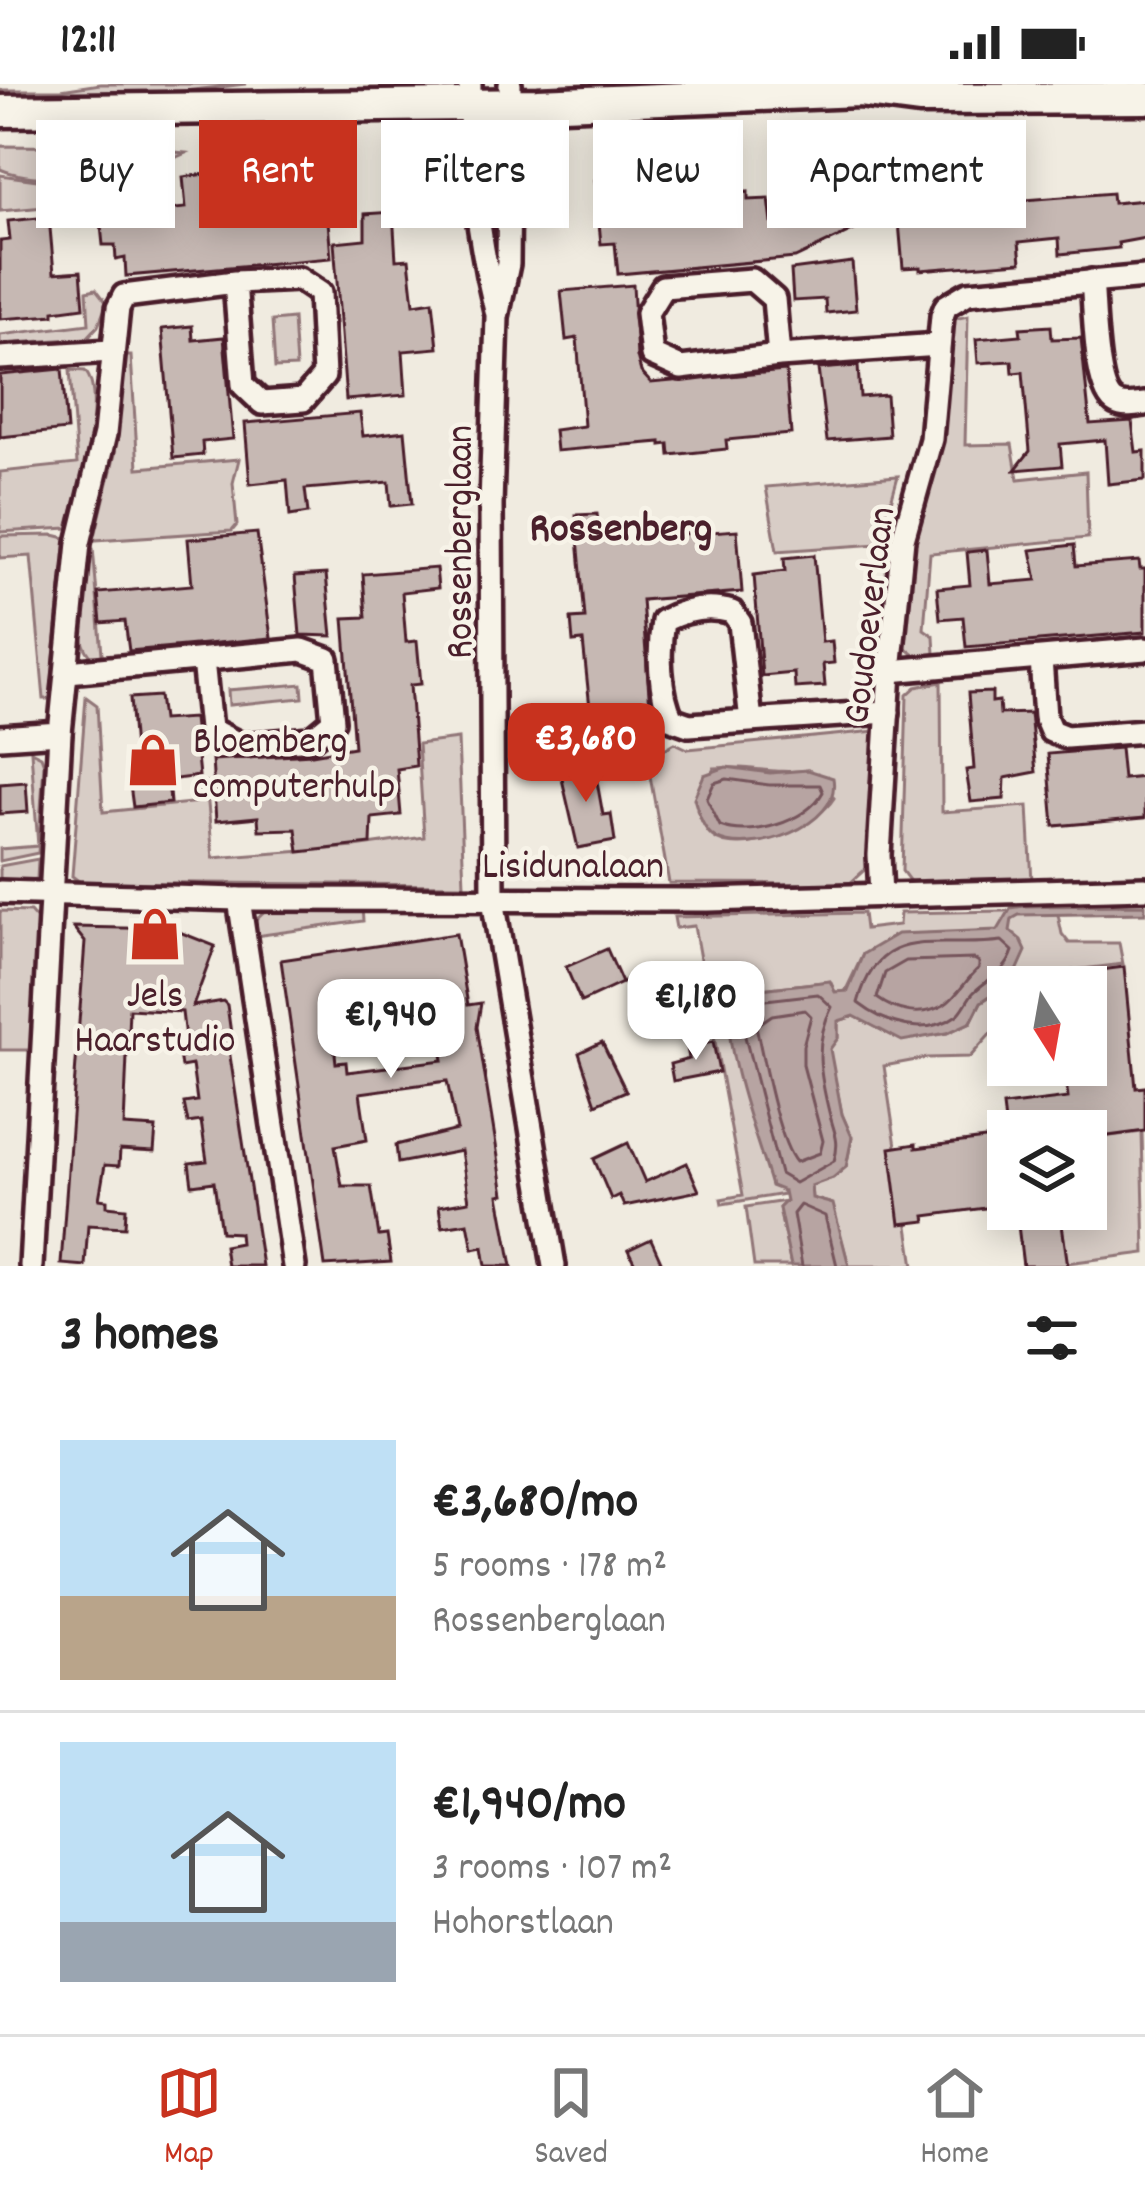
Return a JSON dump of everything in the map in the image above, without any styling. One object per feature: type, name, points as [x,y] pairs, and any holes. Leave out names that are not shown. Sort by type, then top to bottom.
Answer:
[{"type":"main road","points":[[0,111],[510,94],[858,91],[919,99],[1145,98]]},
{"type":"street","name":"Rossenberglaan","points":[[510,94],[508,264],[497,317],[491,505],[493,899],[554,1266]]},
{"type":"street","name":"Rossenberglaan","points":[[470,95],[484,265],[497,317]]},
{"type":"street","points":[[779,356],[774,298],[752,280],[663,287],[647,313],[652,355],[681,368],[939,345],[946,306],[968,293],[1145,277]]},
{"type":"street","points":[[32,1266],[60,733],[79,543],[106,434],[110,351],[124,296],[235,282],[299,279],[320,293],[324,376],[303,400],[262,403],[243,385],[235,282]]},
{"type":"street","points":[[1093,281],[1102,384],[1111,401],[1123,406],[1145,404]]},
{"type":"street","name":"Goudoeverlaan","points":[[881,895],[890,670],[903,539],[931,439],[939,345]]},
{"type":"street","points":[[0,358],[110,351]]},
{"type":"street","points":[[751,721],[740,623],[732,611],[716,608],[679,613],[663,621],[665,705],[672,719],[688,725],[751,721],[888,712]]},
{"type":"street","points":[[890,670],[1145,649]]},
{"type":"street","points":[[68,672],[302,650],[327,659],[333,721],[311,739],[241,745],[210,729],[203,660]]},
{"type":"street","points":[[1041,659],[1051,731],[1066,736],[1145,731]]},
{"type":"street","points":[[0,737],[60,733]]},
{"type":"street","name":"Lisidunalaan","points":[[0,892],[239,899],[708,900],[1145,888]]},
{"type":"street","points":[[239,899],[294,1266]]},
{"type":"shaded area","points":[[100,84],[246,84],[105,100],[0,101],[0,90],[61,90]]},
{"type":"shaded area","points":[[0,146],[36,146],[36,176],[0,169]]},
{"type":"shaded area","points":[[0,175],[36,180],[36,208],[0,211]]},
{"type":"shaded area","points":[[96,289],[107,303],[87,338],[0,344],[0,335],[89,324],[87,291]]},
{"type":"shaded area","points":[[968,316],[965,445],[1012,444],[1018,479],[1086,472],[1088,538],[930,553],[924,629],[934,636],[935,654],[916,656],[902,645],[909,560],[936,465],[954,319]]},
{"type":"shaded area","points":[[293,319],[296,367],[275,368],[272,321]]},
{"type":"shaded area","points":[[124,356],[131,356],[138,468],[239,459],[233,483],[237,525],[232,531],[94,540],[115,454]]},
{"type":"shaded area","points":[[70,370],[85,371],[93,402],[88,447],[68,528],[0,532],[0,472],[77,464]]},
{"type":"shaded area","points":[[898,476],[879,544],[777,551],[766,487]]},
{"type":"shaded area","points":[[0,536],[66,538],[50,699],[44,699],[31,556],[0,558]]},
{"type":"shaded area","points":[[93,548],[102,654],[111,658],[97,661],[88,652],[81,625]]},
{"type":"shaded area","points":[[941,682],[942,812],[1028,806],[1032,882],[911,883],[902,871],[907,695],[916,687]]},
{"type":"shaded area","points":[[302,684],[303,698],[229,705],[228,690]]},
{"type":"shaded area","points":[[86,697],[97,705],[103,812],[201,802],[199,781],[206,782],[213,858],[424,837],[418,744],[458,739],[464,885],[80,882],[72,876]]},
{"type":"shaded area","points":[[876,731],[873,862],[849,884],[669,883],[647,759],[675,743],[688,749]],"holes":[[[714,768],[808,770],[834,798],[812,819],[778,836],[759,842],[725,842],[710,834],[697,810]]]},
{"type":"shaded area","points":[[31,751],[44,764],[38,853],[0,861],[0,849],[38,846]]},
{"type":"shaded area","points":[[38,859],[37,879],[0,884],[0,866]]},
{"type":"shaded area","points":[[362,908],[363,921],[255,936],[256,920],[268,909]]},
{"type":"shaded area","points":[[1057,910],[1069,943],[1119,943],[1123,964],[1009,966],[1015,934],[1004,929],[863,954],[845,992],[835,992],[830,981],[761,989],[730,1007],[729,1030],[755,1131],[784,1194],[722,1204],[721,1199],[743,1195],[694,926],[676,928],[674,917],[863,913],[865,929],[899,925],[900,913]]},
{"type":"shaded area","points":[[0,911],[30,912],[40,923],[31,1050],[0,1050]]},
{"type":"shaded area","points":[[987,998],[987,1038],[970,1057],[884,1066],[914,1266],[849,1266],[832,1204],[812,1198],[811,1185],[833,1178],[846,1167],[852,1138],[842,1114],[829,1049],[838,1038],[838,1021],[854,1016],[902,1040],[947,1033],[971,1022]]},
{"type":"shaded area","points":[[1142,1132],[1145,1253],[1067,1263],[1063,1230],[1107,1230],[1107,1136]]},
{"type":"shaded area","points":[[786,1201],[779,1208],[791,1266],[754,1266],[746,1207]]},
{"type":"water","points":[[726,767],[770,773],[808,770],[833,778],[832,795],[823,811],[790,833],[731,843],[708,831],[694,798],[704,775]]},
{"type":"water","points":[[1145,905],[1145,913],[1019,915],[1012,919],[1010,931],[1026,951],[1019,966],[987,966],[987,998],[971,1022],[947,1033],[902,1041],[854,1016],[838,1021],[838,1038],[830,1049],[842,1114],[852,1137],[846,1167],[811,1186],[812,1198],[833,1204],[849,1266],[791,1266],[779,1208],[786,1201],[784,1191],[771,1186],[743,1096],[731,1046],[730,1008],[761,989],[830,981],[835,992],[848,991],[863,954],[897,934],[998,930],[1011,908]]},
{"type":"building","points":[[199,175],[199,228],[329,228],[331,258],[126,276],[125,258],[116,260],[115,245],[103,245],[101,228],[175,228],[175,209],[186,208],[183,177]]},
{"type":"building","points":[[743,192],[748,192],[748,200],[767,199],[767,228],[859,228],[795,258],[618,274],[615,243],[601,244],[600,228],[743,228]]},
{"type":"building","points":[[1112,193],[1113,203],[1145,200],[1145,238],[1118,243],[1119,248],[1060,254],[1059,238],[1019,242],[1021,262],[903,268],[899,228],[1026,228],[1026,200]]},
{"type":"building","points":[[381,213],[381,228],[394,228],[396,260],[409,259],[414,304],[433,301],[438,348],[403,351],[406,395],[346,400],[334,242],[365,239],[365,214]]},
{"type":"building","points":[[36,218],[36,228],[50,228],[54,273],[81,271],[84,307],[54,311],[54,315],[0,319],[0,241],[10,240],[8,221]]},
{"type":"building","points":[[852,262],[856,310],[826,313],[825,299],[793,301],[791,270]]},
{"type":"building","points":[[633,285],[637,357],[651,383],[786,371],[791,434],[726,440],[727,449],[670,455],[669,444],[661,442],[556,451],[554,430],[584,426],[577,338],[566,340],[561,291]]},
{"type":"building","points":[[192,326],[193,340],[224,337],[233,439],[202,442],[203,455],[173,458],[162,329]]},
{"type":"building","points":[[1051,326],[1052,339],[1081,338],[1090,424],[1132,421],[1136,452],[1145,451],[1145,480],[1108,484],[1105,440],[1060,444],[1062,466],[1015,470],[1030,451],[1023,372],[1013,373],[1012,361],[978,363],[976,339],[1021,335],[1020,328]]},
{"type":"building","points":[[858,366],[860,397],[886,395],[889,436],[827,441],[818,369]]},
{"type":"building","points":[[62,369],[67,430],[0,437],[0,375]]},
{"type":"building","points":[[360,413],[363,436],[405,431],[412,504],[391,506],[389,482],[305,489],[308,513],[290,516],[287,480],[250,484],[245,423]]},
{"type":"building","points":[[597,514],[599,530],[655,527],[656,536],[737,530],[742,592],[642,600],[651,721],[592,727],[583,641],[573,642],[571,619],[585,618],[576,515]]},
{"type":"building","points":[[257,533],[271,638],[129,651],[125,621],[101,623],[98,593],[192,585],[188,539]]},
{"type":"building","points":[[1074,545],[1076,566],[1139,561],[1140,569],[1145,569],[1145,632],[966,647],[963,617],[940,619],[937,588],[970,585],[967,552],[987,550],[990,584],[1037,580],[1031,550]]},
{"type":"building","points":[[814,555],[822,642],[832,641],[834,663],[823,664],[825,686],[795,688],[794,673],[762,676],[754,575],[785,571],[784,558]]},
{"type":"building","points":[[436,568],[438,588],[402,592],[406,642],[417,641],[421,684],[410,685],[416,766],[397,769],[401,815],[372,818],[371,844],[299,852],[296,829],[259,830],[258,817],[216,821],[212,760],[354,747],[344,618],[366,617],[363,574]]},
{"type":"building","points":[[326,574],[332,636],[300,635],[295,576]]},
{"type":"building","points":[[992,692],[1000,714],[1030,713],[1036,772],[1005,778],[1004,799],[971,802],[966,770],[974,769],[968,693]]},
{"type":"building","points":[[159,696],[162,720],[193,718],[199,776],[168,780],[170,803],[133,807],[129,778],[136,777],[130,698]]},
{"type":"building","points":[[1120,748],[1123,779],[1145,777],[1145,818],[1054,826],[1048,754]]},
{"type":"building","points":[[593,760],[603,815],[611,814],[615,841],[578,848],[559,766]]},
{"type":"building","points":[[26,782],[28,812],[0,814],[0,784]]},
{"type":"building","points":[[73,927],[172,929],[215,946],[193,1006],[223,1001],[227,1005],[232,1041],[228,1043],[262,1266],[227,1266],[224,1246],[240,1243],[239,1233],[221,1232],[214,1182],[192,1185],[189,1163],[207,1161],[201,1121],[188,1123],[184,1103],[197,1101],[192,1065],[181,1067],[178,1047],[186,1046],[182,1012],[129,1009],[124,1126],[156,1128],[154,1152],[120,1150],[119,1166],[105,1165],[99,1199],[107,1200],[107,1206],[126,1208],[125,1227],[88,1225],[85,1266],[61,1264],[85,942]]},
{"type":"building","points":[[456,934],[468,1005],[481,1003],[477,1027],[512,1266],[486,1266],[483,1247],[473,1249],[468,1223],[442,1227],[439,1206],[469,1201],[461,1151],[398,1163],[396,1145],[457,1130],[447,1081],[360,1093],[367,1140],[335,1146],[342,1186],[371,1186],[379,1236],[387,1235],[391,1262],[325,1266],[281,960]],"holes":[[[379,987],[385,1018],[434,1009],[443,1060],[347,1072],[346,1062],[336,1063],[332,1024],[340,1022],[338,993]]]},
{"type":"building","points":[[607,949],[622,983],[581,1002],[566,967]]},
{"type":"building","points":[[1124,967],[1136,1088],[1145,1087],[1145,1131],[1107,1136],[1107,1110],[1003,1110],[1003,1106],[1068,1098],[1067,1086],[1107,1086],[1107,969]]},
{"type":"building","points":[[602,1042],[626,1091],[596,1104],[579,1053]]},
{"type":"building","points":[[713,1042],[719,1072],[673,1081],[670,1064],[689,1059],[687,1047]]},
{"type":"building","points":[[987,1139],[987,1208],[900,1224],[890,1148],[916,1144],[916,1148]]},
{"type":"building","points":[[628,1143],[645,1182],[687,1163],[699,1191],[624,1206],[619,1195],[611,1199],[594,1159]]},
{"type":"building","points":[[1019,1230],[1063,1230],[1068,1266],[1023,1266]]},
{"type":"building","points":[[651,1239],[663,1266],[636,1266],[628,1250]]},
{"type":"place","name":"Bloemberg computerhulp","points":[[153,760]]},
{"type":"place","name":"Jels Haarstudio","points":[[155,934]]},
{"type":"district","name":"Rossenberg","points":[[621,525]]}]
